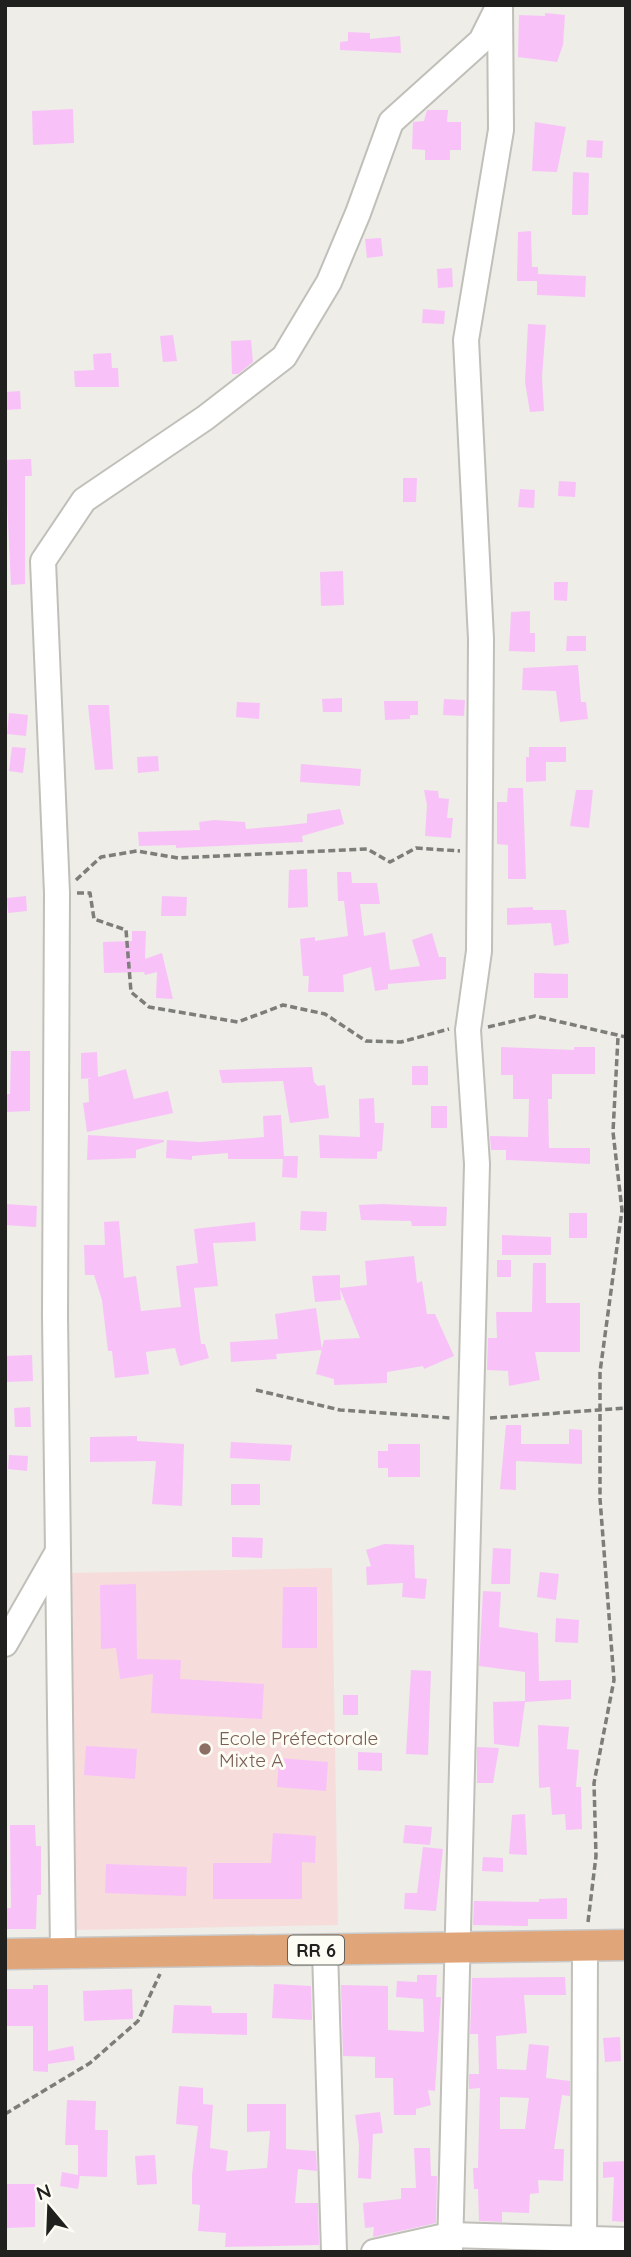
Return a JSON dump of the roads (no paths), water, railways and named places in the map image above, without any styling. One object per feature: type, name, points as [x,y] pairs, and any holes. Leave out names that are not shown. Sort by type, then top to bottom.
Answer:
[{"type":"main road","name":"RR 6","points":[[5,1954],[325,1950],[456,1945],[626,1945]]},
{"type":"street","points":[[450,2243],[477,1164],[468,1030],[479,951],[481,639],[466,340],[501,130],[499,5]]},
{"type":"street","points":[[63,1952],[55,1315],[57,893],[43,561],[84,500],[205,418],[285,358],[329,282],[358,213],[391,122],[481,41],[499,5]]},
{"type":"street","points":[[5,1644],[58,1552]]},
{"type":"street","points":[[584,2245],[585,1945]]},
{"type":"street","points":[[325,1950],[334,2252]]},
{"type":"street","points":[[374,2252],[450,2243],[584,2245],[626,2240]]},
{"type":"place","name":"Ecole Préfectorale Mixte A","points":[[205,1749]]}]
